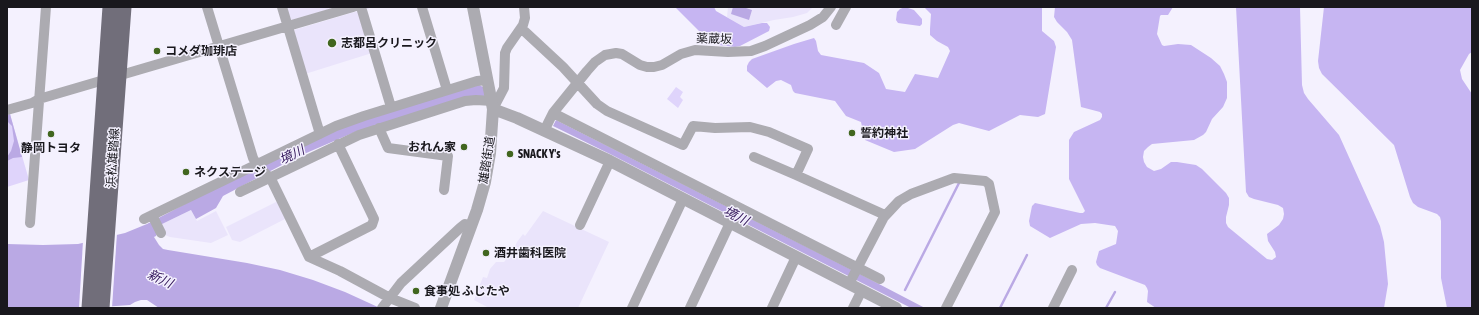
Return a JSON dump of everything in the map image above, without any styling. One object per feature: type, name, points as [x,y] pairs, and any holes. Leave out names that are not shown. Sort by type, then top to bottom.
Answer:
[{"type":"main road","name":"浜松雄踏線","points":[[110,7],[112,77]]},
{"type":"main road","name":"浜松雄踏線","points":[[89,308],[101,231],[112,77],[124,7]]},
{"type":"main road","name":"浜松雄踏線","points":[[101,231],[102,308]]},
{"type":"street","points":[[30,223],[46,7]]},
{"type":"street","points":[[207,7],[248,147],[257,165],[269,177],[310,257],[340,271],[386,303],[415,308]]},
{"type":"street","points":[[282,7],[320,134]]},
{"type":"street","points":[[7,110],[32,102],[39,98],[353,7]]},
{"type":"street","points":[[361,7],[391,107]]},
{"type":"street","points":[[422,7],[447,90]]},
{"type":"street","name":"雄踏街道","points":[[441,308],[481,196],[488,168],[492,139],[491,96],[473,7]]},
{"type":"street","points":[[240,192],[354,136],[465,101],[491,96],[504,88],[505,53],[521,28],[525,18],[524,7]]},
{"type":"street","name":"薬蔵坂","points":[[544,131],[553,113],[600,57],[611,53],[622,54],[640,65],[654,67],[662,65],[682,54],[695,50],[736,52],[758,48],[810,25],[822,17],[831,7]]},
{"type":"street","points":[[836,25],[846,7]]},
{"type":"street","points":[[521,28],[578,82],[592,99],[602,108],[683,145],[693,126],[715,128],[760,128],[808,149],[796,175]]},
{"type":"street","points":[[161,233],[150,218],[320,134],[350,120],[477,82],[517,118],[610,161],[796,257],[854,276],[880,279]]},
{"type":"street","points":[[553,113],[854,276],[862,290],[896,308]]},
{"type":"street","points":[[379,128],[388,148],[448,156],[444,190]]},
{"type":"street","points":[[310,257],[372,225],[374,219],[338,144]]},
{"type":"street","points":[[754,157],[885,215]]},
{"type":"street","points":[[580,225],[610,161]]},
{"type":"street","points":[[854,276],[885,215],[893,206],[905,197],[957,177],[987,182],[989,184],[995,212],[946,308]]},
{"type":"street","points":[[632,308],[683,199]]},
{"type":"street","points":[[690,308],[730,223]]},
{"type":"street","points":[[386,303],[406,278],[465,224],[471,226]]},
{"type":"street","points":[[772,308],[796,257]]},
{"type":"street","points":[[1053,308],[1072,270]]},
{"type":"street","points":[[853,308],[862,290]]},
{"type":"shaded area","name":"志都呂クリニック","points":[[285,7],[337,7],[292,20],[288,18]]},
{"type":"shaded area","points":[[675,7],[714,7],[716,11],[744,27],[767,23],[770,27],[769,31],[740,46],[735,47],[718,45],[708,40]]},
{"type":"shaded area","points":[[728,7],[813,7],[807,13],[744,27],[727,17]]},
{"type":"shaded area","points":[[905,7],[914,10],[922,19],[922,24],[920,26],[898,23],[896,20],[897,12]]},
{"type":"shaded area","points":[[924,7],[1042,7],[1042,31],[1054,41],[1056,47],[1045,114],[1038,117],[1020,115],[989,131],[959,123],[953,125],[915,149],[894,152],[865,140],[861,122],[846,116],[835,101],[795,93],[791,85],[781,80],[776,81],[767,88],[747,71],[747,66],[752,59],[814,38],[818,51],[821,55],[864,63],[879,73],[886,89],[905,92],[915,74],[938,78],[950,51],[948,47],[930,35],[931,14]]},
{"type":"shaded area","points":[[1055,7],[1173,7],[1168,15],[1160,16],[1157,34],[1162,45],[1191,45],[1211,58],[1220,66],[1224,74],[1227,82],[1227,98],[1223,107],[1212,119],[1203,135],[1194,140],[1152,144],[1144,151],[1144,162],[1147,167],[1154,171],[1161,169],[1171,162],[1196,165],[1202,169],[1226,193],[1229,198],[1226,217],[1228,227],[1267,259],[1272,260],[1276,257],[1275,252],[1268,241],[1267,234],[1279,225],[1284,214],[1283,208],[1278,205],[1249,197],[1246,192],[1236,7],[1300,7],[1302,85],[1304,93],[1339,135],[1380,226],[1384,242],[1388,284],[1384,308],[1156,308],[1147,302],[1148,291],[1145,285],[1100,268],[1097,265],[1096,262],[1099,251],[1116,244],[1118,231],[1115,226],[1095,223],[1081,224],[1050,238],[1030,226],[1029,221],[1032,206],[1035,203],[1080,213],[1085,211],[1069,179],[1069,140],[1074,132],[1100,120],[1102,117],[1100,112],[1081,107],[1072,40],[1054,17]]},
{"type":"shaded area","points":[[1324,7],[1472,7],[1472,52],[1469,54],[1460,70],[1462,79],[1472,94],[1472,308],[1447,308],[1441,278],[1440,217],[1437,214],[1418,207],[1413,203],[1394,145],[1322,74],[1319,68],[1318,61]]},
{"type":"shaded area","name":"志都呂クリニック","points":[[358,11],[372,53],[305,74],[294,30]]},
{"type":"shaded area","points":[[676,87],[683,92],[680,97],[683,100],[678,108],[667,99]]},
{"type":"shaded area","points":[[10,114],[29,180],[7,187],[7,115]]},
{"type":"shaded area","points":[[278,201],[287,218],[240,242],[232,240],[226,227]]},
{"type":"shaded area","points":[[191,210],[197,221],[216,211],[228,235],[211,243],[165,235],[160,225]]},
{"type":"shaded area","points":[[543,211],[609,242],[578,308],[489,308],[474,300],[483,277],[487,278],[490,269],[496,262],[504,262],[513,251],[523,234],[525,236]]},
{"type":"water","points":[[733,7],[743,7],[752,10],[749,20],[731,14]]},
{"type":"water","points":[[479,85],[483,87],[486,97],[355,132],[297,157],[223,196],[216,208],[196,219],[191,210],[160,225],[156,236],[154,237],[163,249],[280,270],[345,292],[380,308],[159,308],[147,300],[141,300],[130,305],[88,308],[7,308],[7,244],[78,244],[125,233],[147,224],[254,168],[337,128]]},
{"type":"water","points":[[10,114],[22,157],[13,158],[7,161],[7,157],[11,151],[14,141],[12,126],[7,121],[7,115]]},
{"type":"water","name":"境川","points":[[556,120],[925,308],[911,308],[553,126]]},
{"type":"pier","points":[[117,233],[112,308],[79,308],[83,241]]},
{"type":"waterway","points":[[905,290],[960,181]]},
{"type":"waterway","points":[[1000,308],[1027,255]]},
{"type":"waterway","points":[[1106,308],[1115,292]]},
{"type":"place","name":"志都呂クリニック","points":[[332,43]]},
{"type":"place","name":"コメダ珈琲店","points":[[157,51]]},
{"type":"place","name":"誓約神社","points":[[852,133]]},
{"type":"place","name":"静岡トヨタ","points":[[51,134]]},
{"type":"place","name":"おれん家","points":[[464,147]]},
{"type":"place","name":"SNACK Y's","points":[[510,154]]},
{"type":"place","name":"ネクステージ","points":[[186,172]]},
{"type":"place","name":"酒井歯科医院","points":[[486,253]]},
{"type":"place","name":"食事処 ふじたや","points":[[416,291]]},
{"type":"water label","name":"新川","points":[[160,279]]}]
